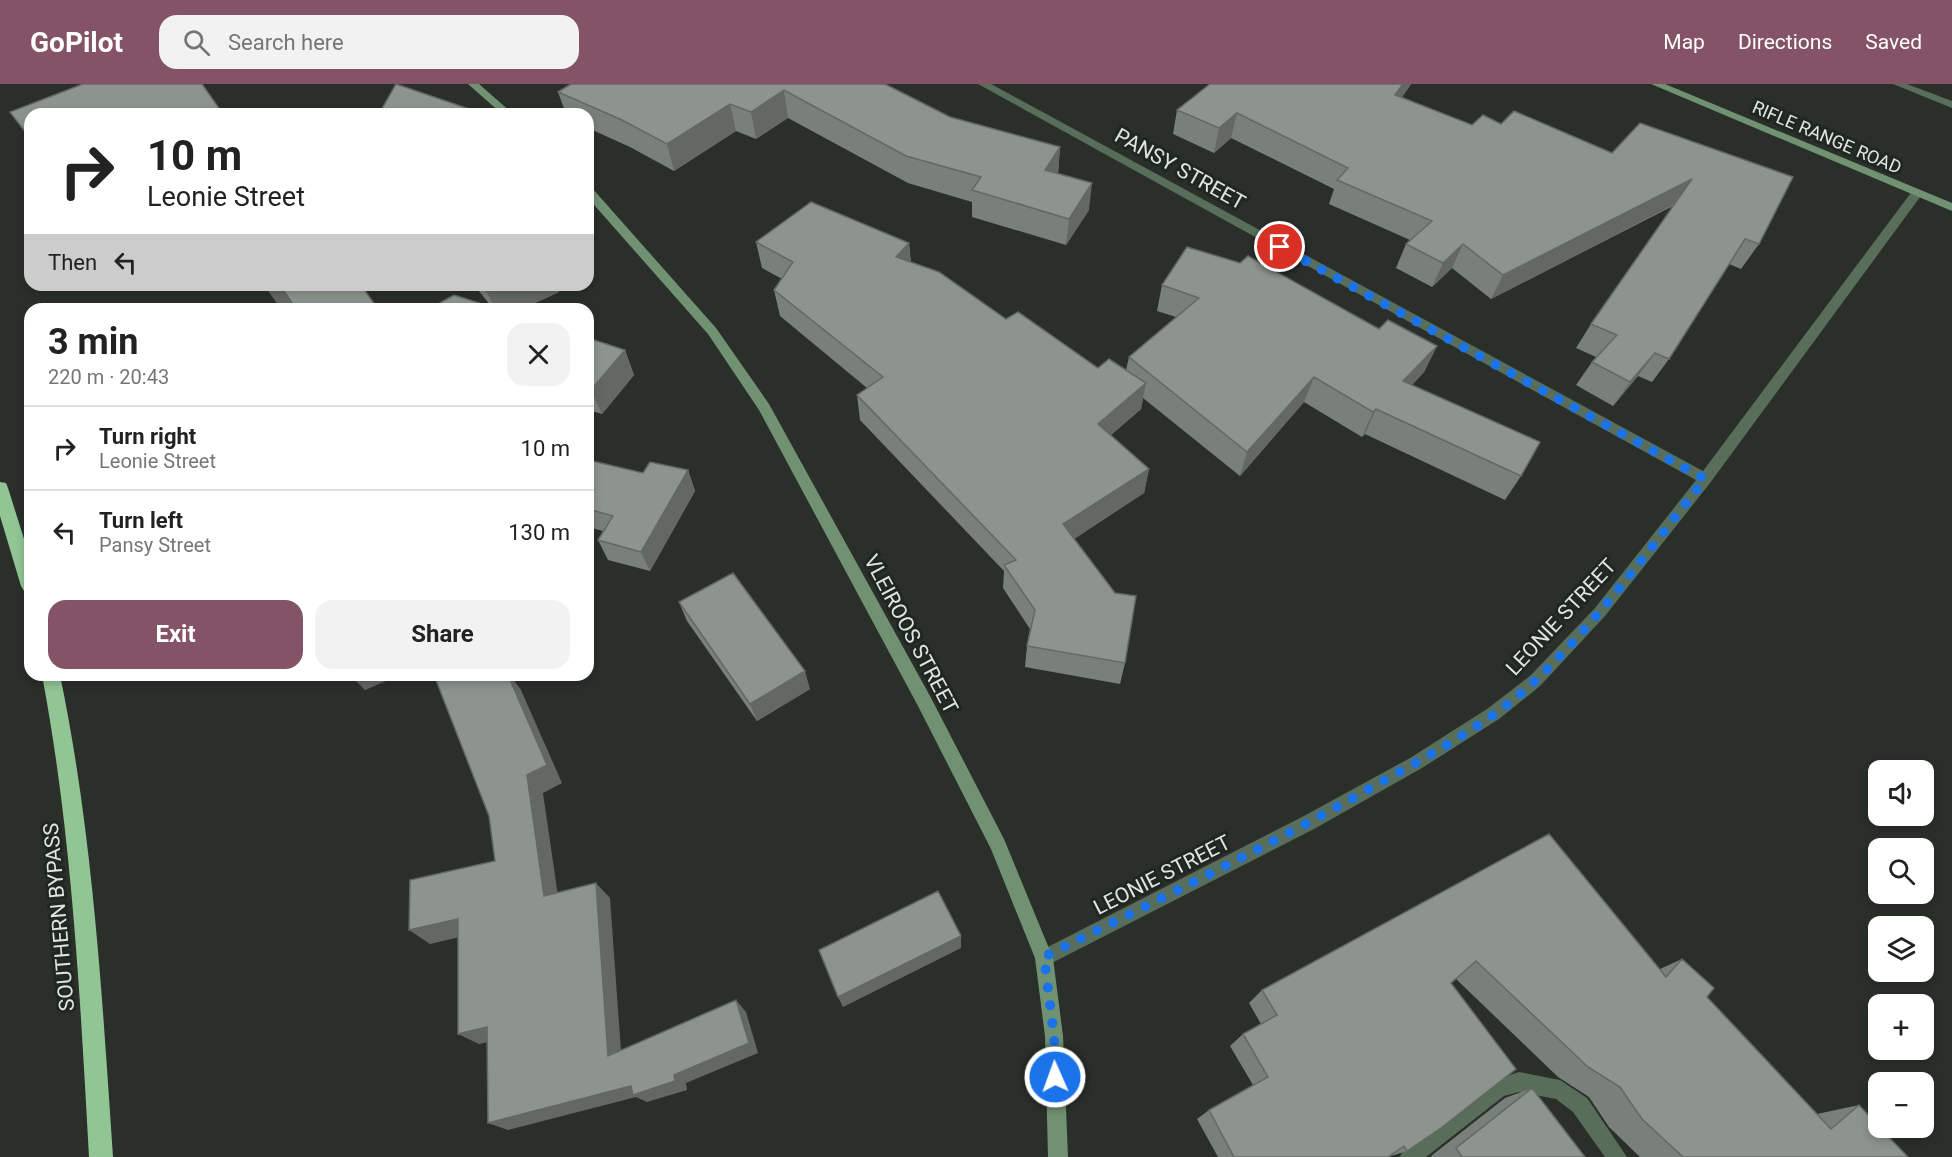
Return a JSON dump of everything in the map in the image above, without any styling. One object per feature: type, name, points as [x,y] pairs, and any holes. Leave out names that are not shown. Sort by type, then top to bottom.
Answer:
[{"type":"highway","points":[[0,488],[24,566]]},
{"type":"highway","name":"SOUTHERN BYPASS","points":[[52,681],[82,864],[101,1157]]},
{"type":"street","points":[[473,84],[501,108]]},
{"type":"street","name":"PANSY STREET","points":[[983,84],[1705,479]]},
{"type":"street","name":"RIFLE RANGE ROAD","points":[[1656,84],[1952,207]]},
{"type":"street","points":[[1898,84],[1952,105]]},
{"type":"street","name":"LEONIE STREET","points":[[1044,957],[1308,824],[1416,763],[1493,714],[1535,681],[1600,612],[1705,479],[1917,193]]},
{"type":"street","name":"VLEIROOS STREET","points":[[594,198],[712,331],[764,407],[924,701],[998,844],[1044,957],[1054,1036],[1058,1157]]},
{"type":"street","points":[[1416,1155],[1499,1088],[1519,1082],[1560,1090],[1580,1105],[1617,1157]]},
{"type":"building","points":[[83,84],[202,84],[219,108],[24,108],[24,130],[10,112]]},
{"type":"building","points":[[396,84],[466,108],[382,108]]},
{"type":"building","points":[[571,84],[885,84],[950,117],[1060,147],[1045,170],[1092,183],[1069,219],[972,190],[981,177],[906,156],[784,90],[751,112],[730,104],[667,144],[622,120],[558,92]]},
{"type":"building","points":[[1210,84],[1403,84],[1395,95],[1472,125],[1483,115],[1501,124],[1514,111],[1612,153],[1640,123],[1793,177],[1759,244],[1745,239],[1669,359],[1655,353],[1630,382],[1592,362],[1617,335],[1591,324],[1692,179],[1503,275],[1463,244],[1443,263],[1406,244],[1432,221],[1337,180],[1348,168],[1237,113],[1219,128],[1177,110]]},
{"type":"building","points":[[811,202],[909,243],[896,257],[939,272],[1006,319],[1018,312],[1098,368],[1109,359],[1146,383],[1098,424],[1149,469],[1063,524],[1115,593],[1136,596],[1125,663],[1027,646],[1035,610],[1004,565],[1016,560],[857,395],[883,377],[774,290],[793,262],[756,242]]},
{"type":"building","points":[[1187,247],[1240,263],[1248,256],[1379,329],[1388,320],[1437,346],[1403,381],[1540,442],[1521,476],[1376,409],[1373,412],[1314,377],[1247,452],[1129,357],[1199,298],[1162,285]]},
{"type":"building","points":[[284,291],[365,291],[374,303],[292,303]]},
{"type":"building","points":[[454,295],[479,303],[440,303]]},
{"type":"building","points":[[594,340],[625,350],[594,386]]},
{"type":"building","points":[[594,461],[643,473],[650,462],[688,470],[641,552],[598,540],[613,516],[594,511]]},
{"type":"building","points":[[733,573],[805,671],[750,704],[679,602]]},
{"type":"building","points":[[436,681],[511,681],[547,765],[527,775],[544,896],[596,883],[608,1056],[736,1000],[749,1043],[674,1075],[675,1081],[633,1095],[631,1086],[488,1123],[487,1027],[458,1034],[458,919],[409,930],[410,880],[495,861],[489,816]]},
{"type":"building","points":[[1549,834],[1666,977],[1682,959],[1714,988],[1707,997],[1831,1129],[1859,1105],[1868,1114],[1868,1138],[1890,1138],[1908,1157],[1683,1157],[1642,1119],[1620,1087],[1588,1067],[1476,961],[1451,983],[1516,1069],[1441,1128],[1407,1151],[1404,1146],[1388,1157],[1234,1157],[1209,1110],[1268,1077],[1243,1034],[1277,1015],[1262,990]]},
{"type":"building","points":[[938,891],[961,936],[838,997],[819,950]]},
{"type":"building","points":[[1532,1088],[1585,1157],[1462,1157],[1456,1148]]},
{"type":"route","points":[[1055,1077],[1054,1036],[1044,957],[1308,824],[1416,763],[1493,714],[1535,681],[1600,612],[1705,479],[1280,247]]}]
